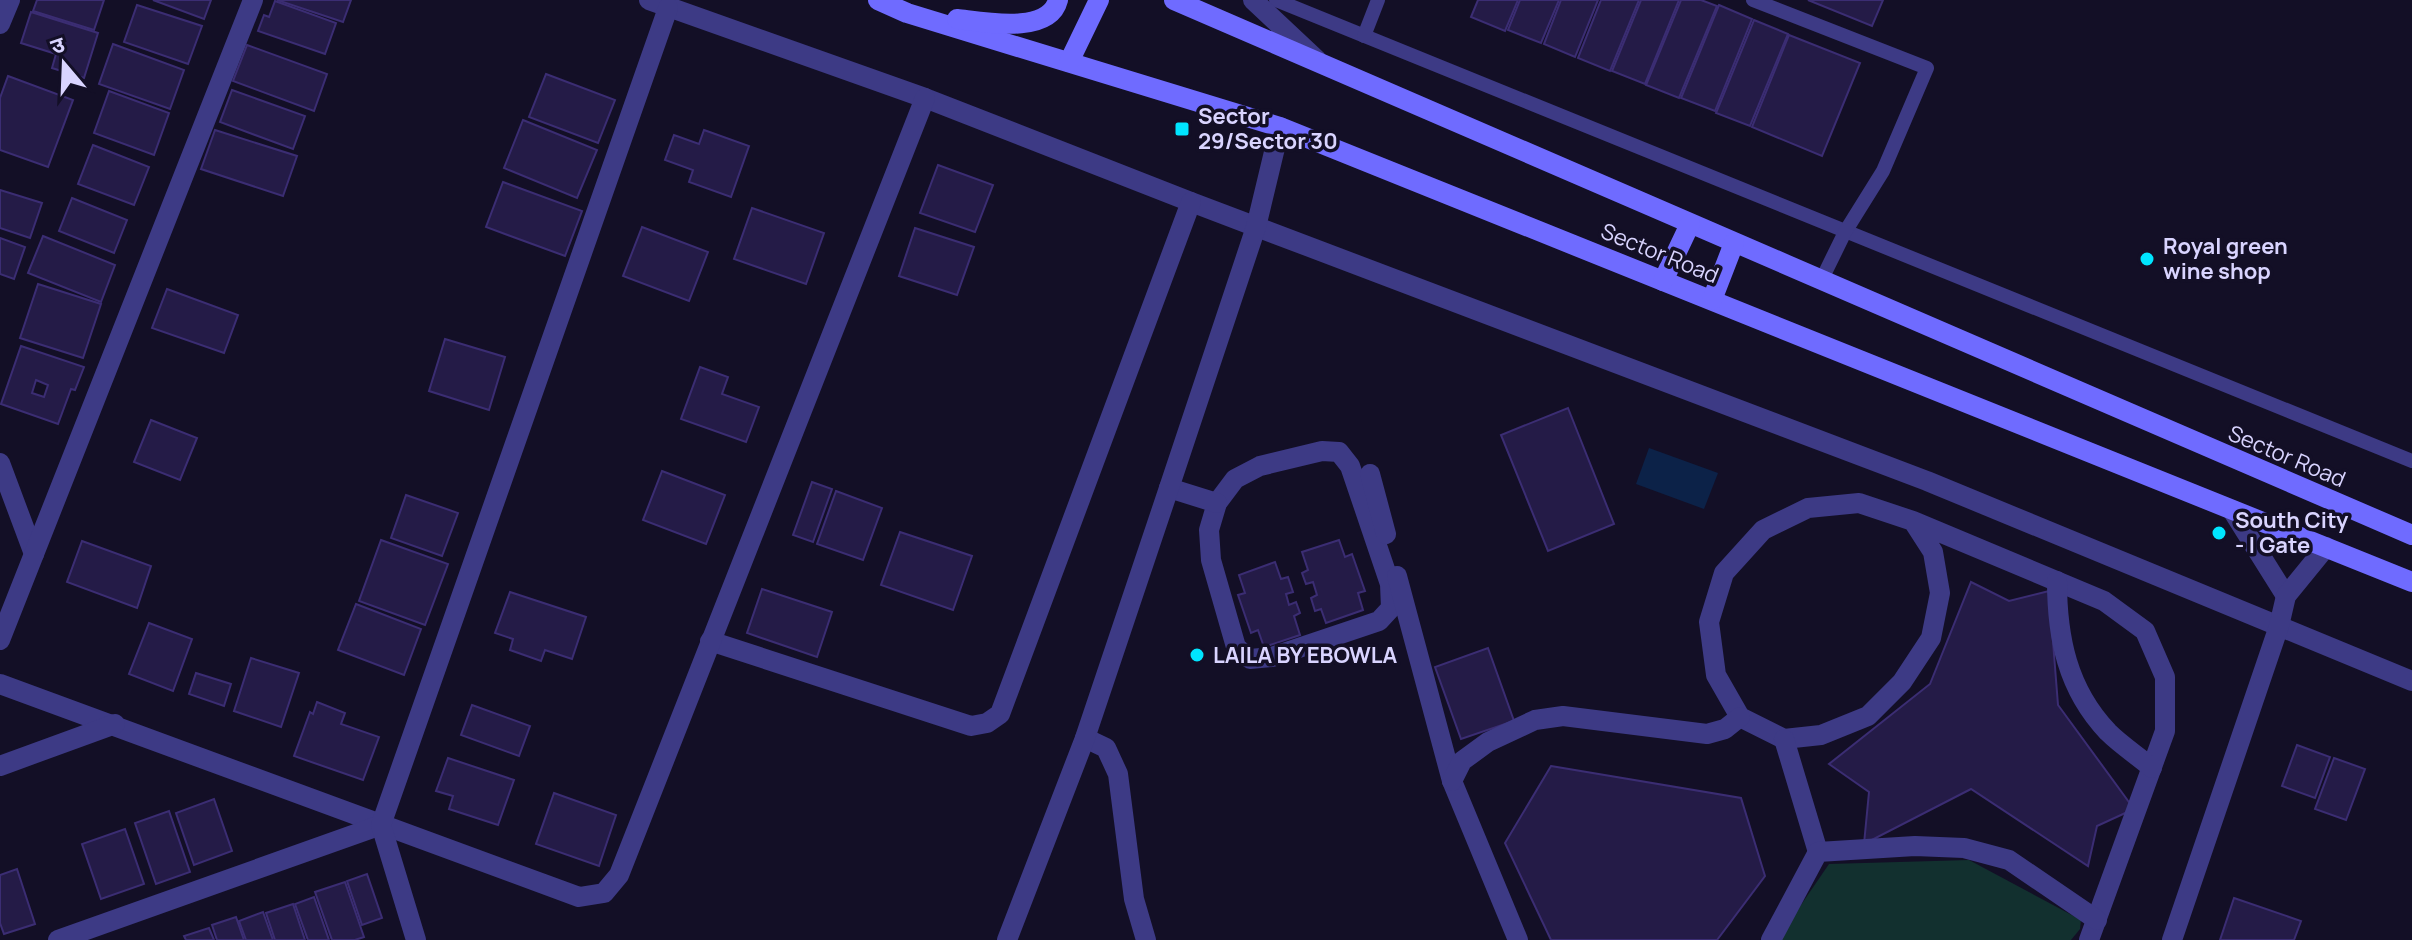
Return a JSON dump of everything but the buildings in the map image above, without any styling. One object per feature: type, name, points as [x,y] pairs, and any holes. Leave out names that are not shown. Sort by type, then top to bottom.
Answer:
[{"type":"main road","name":"Sector Road","points":[[878,0],[907,13],[1280,127],[2412,582]]},
{"type":"main road","points":[[907,13],[1031,23],[1045,18],[1056,7],[1058,0]]},
{"type":"main road","points":[[1069,62],[1099,0]]},
{"type":"main road","name":"Sector Road","points":[[1174,0],[2412,535]]},
{"type":"main road","points":[[1663,281],[1690,224]]},
{"type":"main road","points":[[1712,300],[1734,243]]},
{"type":"street","points":[[0,24],[10,0]]},
{"type":"street","points":[[0,640],[253,0]]},
{"type":"street","points":[[649,0],[925,98],[1927,481],[2412,681]]},
{"type":"street","points":[[1253,0],[1322,64]]},
{"type":"street","points":[[416,940],[381,825],[668,8]]},
{"type":"street","points":[[0,684],[579,897],[604,893],[619,875],[925,98]]},
{"type":"street","points":[[1007,940],[1085,738],[1169,488],[1256,227],[1280,127]]},
{"type":"street","points":[[710,641],[971,726],[987,723],[1000,714],[1191,202]]},
{"type":"street","points":[[1322,451],[1339,452],[1350,466],[1390,584],[1391,608],[1379,621],[1272,657],[1250,659],[1236,647],[1211,560],[1209,530],[1217,503],[1235,479],[1260,466],[1322,451]]},
{"type":"street","points":[[0,463],[34,554]]},
{"type":"street","points":[[1370,474],[1452,781],[1518,940]]},
{"type":"street","points":[[1169,488],[1217,503]]},
{"type":"street","points":[[1913,521],[1933,552],[1940,593],[1931,638],[1902,682],[1868,716],[1821,735],[1784,739],[1740,717],[1716,675],[1709,622],[1724,573],[1763,530],[1808,508],[1859,503],[1913,521],[2104,601],[2145,631],[2165,677],[2165,731],[2089,940]]},
{"type":"street","points":[[2232,510],[2286,596]]},
{"type":"street","points":[[2172,940],[2279,626],[2286,596],[2326,547]]},
{"type":"street","points":[[2057,581],[2057,621],[2065,660],[2087,702],[2108,732],[2152,768]]},
{"type":"street","points":[[1452,781],[1462,761],[1488,742],[1535,720],[1563,716],[1707,734],[1725,729],[1740,717]]},
{"type":"street","points":[[0,766],[115,724]]},
{"type":"street","points":[[1085,738],[1106,748],[1118,774],[1134,899],[1146,940]]},
{"type":"street","points":[[1771,940],[1818,852],[1784,739]]},
{"type":"street","points":[[58,940],[381,825]]},
{"type":"street","points":[[1818,852],[1915,846],[1964,848],[2009,860],[2097,920]]},
{"type":"lane","points":[[1276,0],[2412,461]]},
{"type":"lane","points":[[1364,36],[1378,0]]},
{"type":"lane","points":[[1753,0],[1927,68],[1883,171],[1845,232],[1821,281]]},
{"type":"green space","points":[[1969,860],[2081,920],[2080,929],[2071,940],[1777,940],[1829,864]]},
{"type":"water","points":[[1649,448],[1718,473],[1704,509],[1636,484]]},
{"type":"place","name":"Sector 29/Sector 30","points":[[1182,129]]},
{"type":"place","name":"Royal green wine shop","points":[[2147,259]]},
{"type":"place","name":"South City - I Gate","points":[[2219,533]]},
{"type":"place","name":"LAILA BY EBOWLA","points":[[1197,655]]}]
